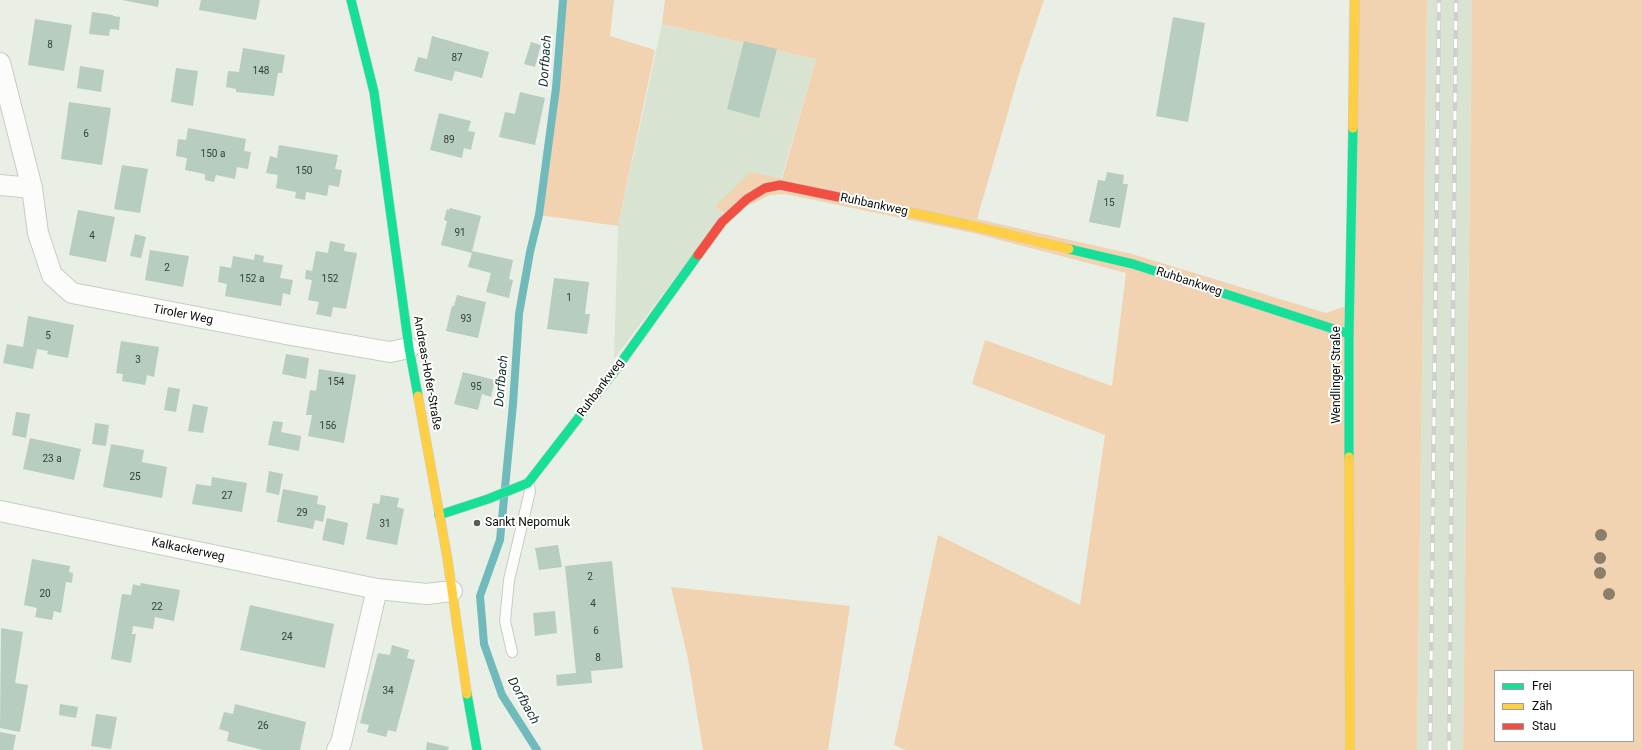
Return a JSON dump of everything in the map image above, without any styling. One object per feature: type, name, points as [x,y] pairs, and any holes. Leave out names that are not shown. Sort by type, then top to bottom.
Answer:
[{"type":"street","name":"Andreas-Hofer-Straße","points":[[351,0],[374,92],[409,348],[452,591],[477,750]]},
{"type":"street","name":"Wendlinger Straße","points":[[1350,750],[1349,334],[1355,0]]},
{"type":"street","name":"Tiroler Weg","points":[[0,63],[32,188],[38,233],[52,275],[72,293],[259,329],[390,352],[409,348]]},
{"type":"street","points":[[0,185],[32,188]]},
{"type":"street","name":"Ruhbankweg","points":[[524,485],[617,368],[722,222],[747,199],[765,188],[780,185],[969,225],[1133,264],[1349,334]]},
{"type":"street","points":[[439,515],[488,499],[524,485]]},
{"type":"street","name":"Kalkackerweg","points":[[0,511],[377,589],[427,594],[452,591]]},
{"type":"street","points":[[337,750],[343,736],[377,589]]},
{"type":"lane","points":[[512,652],[505,621],[509,580],[530,491],[524,485]]},
{"type":"shaded area","points":[[563,0],[614,0],[610,36],[655,50],[618,226],[539,215],[556,88]]},
{"type":"shaded area","points":[[665,0],[1044,0],[1019,74],[977,219],[1132,254],[1326,313],[1346,306],[1349,0],[1427,0],[1417,750],[906,750],[894,745],[938,535],[1080,605],[1105,435],[972,384],[985,340],[1112,386],[1126,273],[973,233],[785,194],[770,195],[752,204],[723,213],[715,206],[751,172],[782,179],[816,59],[662,24]]},
{"type":"shaded area","points":[[1427,0],[1472,0],[1463,750],[1417,750]]},
{"type":"shaded area","points":[[1472,0],[1642,0],[1642,750],[1463,750]]},
{"type":"shaded area","points":[[662,24],[816,59],[781,179],[715,206],[723,214],[614,359],[618,226]]},
{"type":"shaded area","points":[[671,587],[850,606],[828,750],[703,750],[688,659]]},
{"type":"building","points":[[122,0],[159,0],[158,7]]},
{"type":"building","points":[[201,0],[260,0],[256,20],[199,10]]},
{"type":"building","points":[[92,12],[120,17],[119,30],[110,29],[109,36],[89,34]]},
{"type":"building","points":[[1173,17],[1205,23],[1188,122],[1156,116]]},
{"type":"building","points":[[35,19],[72,25],[64,71],[28,65]]},
{"type":"building","points":[[432,36],[489,52],[482,78],[455,71],[452,81],[414,71],[418,57],[427,59]]},
{"type":"building","points":[[744,41],[777,49],[759,118],[727,109]]},
{"type":"building","points":[[531,42],[541,45],[535,67],[524,64]]},
{"type":"building","points":[[243,48],[285,55],[282,73],[278,73],[274,96],[236,92],[236,89],[226,87],[228,71],[239,72]]},
{"type":"building","points":[[80,66],[104,70],[101,92],[77,88]]},
{"type":"building","points":[[176,68],[198,71],[193,106],[171,102]]},
{"type":"building","points":[[520,92],[545,98],[535,145],[499,137],[505,112],[515,114]]},
{"type":"building","points":[[69,102],[111,108],[102,165],[61,159]]},
{"type":"building","points":[[439,113],[471,121],[468,131],[475,132],[471,150],[464,148],[462,158],[430,150]]},
{"type":"building","points":[[188,128],[246,139],[244,151],[251,152],[248,169],[237,167],[235,179],[216,175],[214,182],[205,180],[205,174],[185,170],[187,158],[176,156],[178,139],[186,140]]},
{"type":"building","points":[[279,145],[338,155],[335,169],[342,170],[339,187],[329,185],[327,196],[306,192],[305,200],[295,198],[296,192],[276,188],[278,175],[266,173],[270,156],[277,158]]},
{"type":"building","points":[[122,165],[148,169],[140,213],[114,209]]},
{"type":"building","points":[[1107,172],[1124,175],[1123,184],[1128,184],[1120,228],[1089,222],[1098,180],[1105,181]]},
{"type":"building","points":[[450,208],[481,216],[472,251],[513,260],[509,279],[513,280],[509,298],[486,292],[491,273],[468,267],[472,253],[441,245],[447,221],[444,220],[447,209],[449,210]]},
{"type":"building","points":[[78,210],[115,217],[106,262],[69,255]]},
{"type":"building","points":[[135,234],[146,237],[141,258],[130,256]]},
{"type":"building","points":[[330,241],[345,244],[344,251],[357,253],[346,309],[333,307],[331,317],[316,314],[319,302],[308,300],[312,280],[305,279],[306,270],[312,271],[316,251],[328,253]]},
{"type":"building","points":[[150,250],[189,256],[183,287],[145,280]]},
{"type":"building","points":[[255,254],[264,256],[263,262],[283,265],[280,278],[293,280],[290,295],[283,293],[281,306],[225,296],[227,284],[218,282],[220,266],[231,268],[233,256],[254,260]]},
{"type":"building","points":[[554,278],[589,282],[585,314],[590,314],[587,334],[547,329]]},
{"type":"building","points":[[457,295],[486,302],[478,338],[446,331],[452,306],[454,306]]},
{"type":"building","points":[[28,316],[74,325],[68,358],[47,354],[48,351],[37,349],[33,369],[3,363],[7,344],[23,347]]},
{"type":"building","points":[[121,341],[159,347],[154,377],[147,375],[145,385],[122,381],[123,374],[116,373]]},
{"type":"building","points":[[286,354],[309,358],[306,379],[282,374]]},
{"type":"building","points":[[319,369],[356,375],[344,443],[308,436],[312,415],[306,415],[310,390],[316,391]]},
{"type":"building","points":[[463,372],[495,380],[491,397],[482,394],[478,410],[454,404]]},
{"type":"building","points":[[168,387],[180,389],[176,412],[164,410]]},
{"type":"building","points":[[193,404],[208,407],[203,433],[188,431]]},
{"type":"building","points":[[16,412],[30,414],[26,438],[12,435]]},
{"type":"building","points":[[273,421],[283,422],[281,432],[301,436],[299,451],[268,445]]},
{"type":"building","points":[[95,423],[109,425],[106,446],[92,444]]},
{"type":"building","points":[[30,438],[81,449],[74,480],[23,469]]},
{"type":"building","points":[[111,444],[144,450],[142,462],[167,467],[162,498],[103,487]]},
{"type":"building","points":[[269,471],[283,474],[279,495],[266,492]]},
{"type":"building","points":[[212,477],[247,483],[242,512],[192,504],[196,484],[211,486]]},
{"type":"building","points":[[283,489],[318,496],[317,504],[326,506],[323,522],[315,520],[313,529],[277,522]]},
{"type":"building","points":[[381,495],[399,498],[397,507],[404,509],[397,545],[366,539],[373,503],[379,504]]},
{"type":"building","points":[[327,518],[348,523],[344,545],[322,540]]},
{"type":"building","points":[[558,545],[562,567],[539,570],[535,548]]},
{"type":"building","points":[[32,559],[70,566],[69,572],[73,573],[72,583],[66,582],[61,613],[54,611],[52,620],[35,617],[37,608],[24,605]]},
{"type":"building","points":[[612,561],[623,668],[591,671],[592,683],[557,686],[556,675],[576,673],[565,566]]},
{"type":"building","points":[[141,583],[180,590],[174,621],[155,617],[153,629],[133,626],[132,634],[136,634],[131,663],[111,659],[122,594],[131,595],[133,584],[140,586]]},
{"type":"building","points":[[250,605],[334,624],[325,668],[240,650]]},
{"type":"building","points":[[555,611],[557,633],[535,636],[533,613]]},
{"type":"building","points":[[1,628],[23,632],[15,683],[28,685],[20,732],[0,728]]},
{"type":"building","points":[[392,645],[409,650],[407,658],[415,660],[396,732],[388,730],[386,737],[367,732],[369,725],[360,723],[378,653],[390,655]]},
{"type":"building","points":[[60,704],[78,707],[76,718],[59,715]]},
{"type":"building","points":[[235,704],[306,722],[300,750],[263,750],[227,741],[229,732],[219,729],[224,712],[233,714]]},
{"type":"building","points":[[96,714],[117,717],[111,749],[91,746]]},
{"type":"building","points":[[0,732],[16,735],[13,750],[0,750]]},
{"type":"building","points":[[427,742],[449,747],[448,750],[426,750]]},
{"type":"waterway","name":"Dorfbach","points":[[537,750],[502,695],[484,644],[480,596],[500,540],[513,404],[519,314],[530,252],[539,215],[556,88],[563,0]]},
{"type":"railway","points":[[1430,750],[1439,0]]},
{"type":"railway","points":[[1449,750],[1456,0]]},
{"type":"traffic: fast","points":[[351,0],[374,92],[409,348],[418,396]]},
{"type":"traffic: fast","points":[[1349,457],[1349,334],[1353,128]]},
{"type":"traffic: fast","points":[[1069,249],[1133,264],[1349,334]]},
{"type":"traffic: fast","points":[[439,515],[488,499],[528,483],[617,368],[698,255]]},
{"type":"traffic: fast","points":[[467,694],[477,750]]},
{"type":"traffic: slow","points":[[1353,128],[1355,0]]},
{"type":"traffic: slow","points":[[848,199],[969,225],[1069,249]]},
{"type":"traffic: slow","points":[[418,396],[447,556],[467,694]]},
{"type":"traffic: slow","points":[[1349,457],[1350,750]]},
{"type":"traffic: jam","points":[[698,255],[722,222],[747,199],[765,188],[780,185],[848,199]]},
{"type":"place","name":"Sankt Nepomuk","points":[[477,523]]}]
